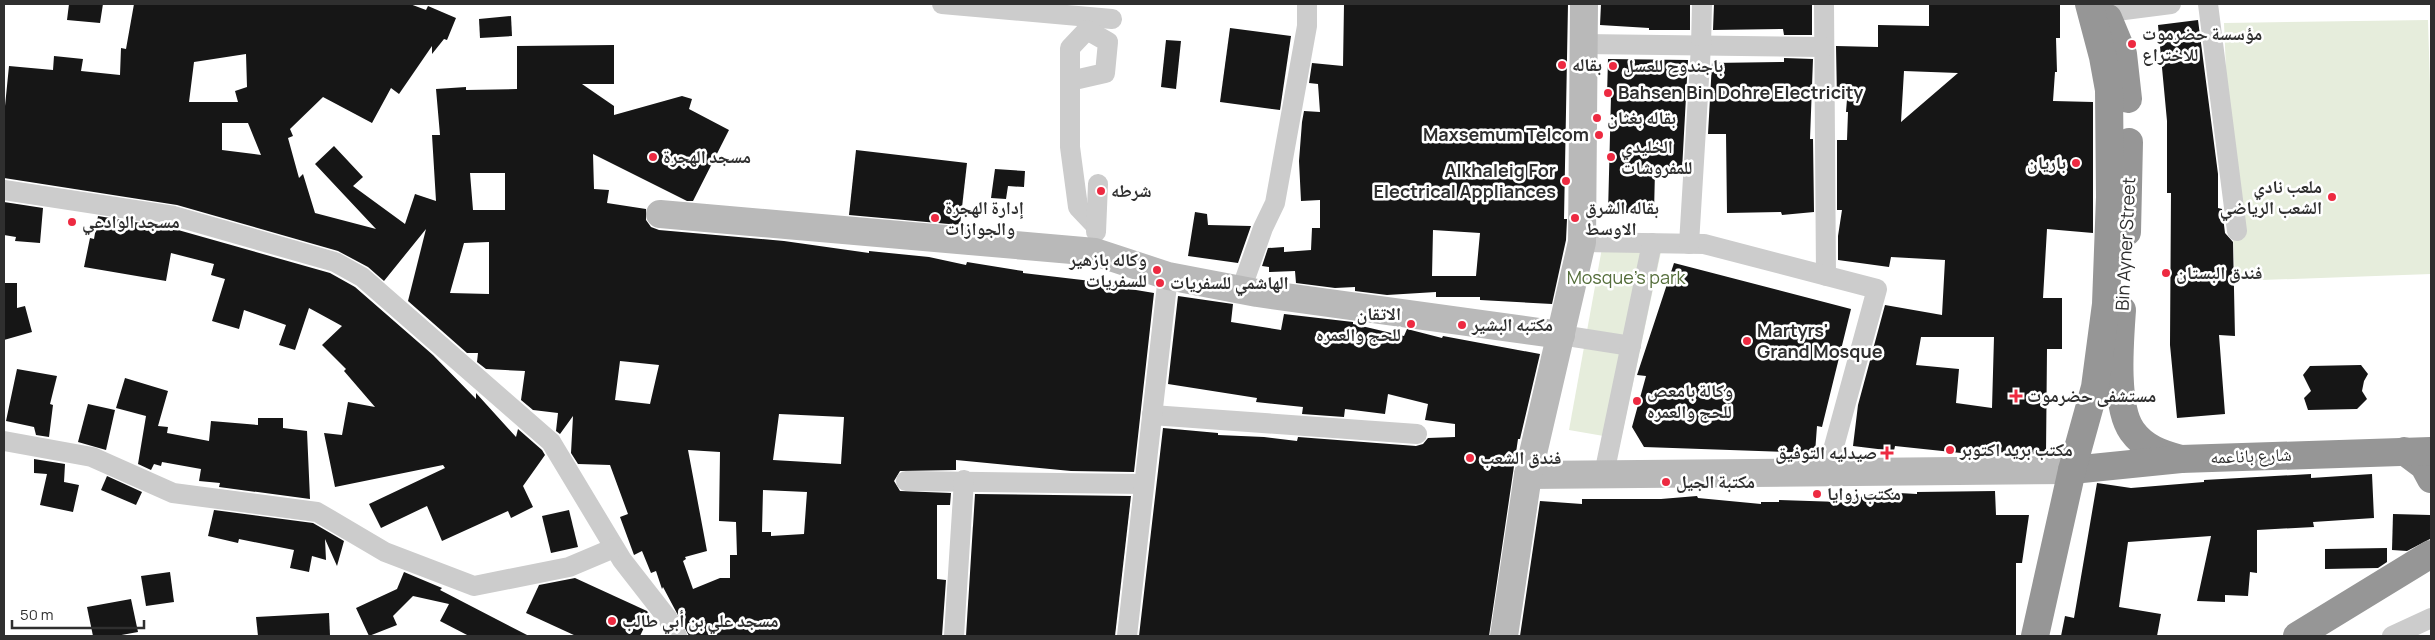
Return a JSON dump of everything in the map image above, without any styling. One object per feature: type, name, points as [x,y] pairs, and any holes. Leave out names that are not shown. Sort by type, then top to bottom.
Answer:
[{"type":"highway","name":"Bin Ayner Street","points":[[2095,8],[2123,54],[2128,90],[2130,192],[2119,370],[2125,410],[2131,430],[2145,444],[2160,453],[2181,459]]},
{"type":"highway","name":"Bin Ayner Street","points":[[2035,636],[2072,470],[2095,387],[2106,304],[2110,197],[2109,90],[2095,8]]},
{"type":"highway","points":[[2404,451],[2424,466],[2431,479]]},
{"type":"highway","name":"شارع باناعمه","points":[[2072,470],[2181,459],[2431,451]]},
{"type":"highway","points":[[2297,636],[2431,554]]},
{"type":"highway","points":[[2319,636],[2335,613]]},
{"type":"street","points":[[942,4],[1114,11],[1105,73],[1070,81]]},
{"type":"street","points":[[1241,290],[1263,228],[1275,203],[1307,26],[1307,4]]},
{"type":"street","points":[[1504,636],[1528,475],[1582,242],[1584,4]]},
{"type":"street","points":[[1689,244],[1702,46],[1702,4]]},
{"type":"street","points":[[1824,4],[1826,276]]},
{"type":"street","points":[[2095,8],[2170,4]]},
{"type":"street","points":[[2208,4],[2237,232]]},
{"type":"street","points":[[1095,239],[1078,207],[1070,147],[1070,48],[1087,30],[1108,42]]},
{"type":"street","points":[[1584,44],[1824,48]]},
{"type":"street","points":[[1095,239],[1098,184]]},
{"type":"street","points":[[4,190],[174,216],[335,262],[362,277],[551,442],[614,548],[668,619],[677,636]]},
{"type":"street","points":[[660,214],[1095,239],[1168,276],[1241,290],[1631,346]]},
{"type":"street","points":[[1582,242],[1704,244],[1877,289],[1827,472]]},
{"type":"street","points":[[1604,474],[1652,243]]},
{"type":"street","points":[[1127,636],[1168,276]]},
{"type":"street","points":[[1152,415],[1417,434]]},
{"type":"street","points":[[4,441],[92,457],[173,493],[317,512],[385,552],[474,586],[569,567],[614,548]]},
{"type":"street","points":[[1528,475],[2072,470]]},
{"type":"street","points":[[906,481],[964,480],[1144,484]]},
{"type":"street","points":[[954,636],[964,480]]},
{"type":"street","points":[[2392,636],[2431,618]]},
{"type":"green space","name":"ملعب نادي الشعب الرياضي","points":[[2428,20],[2431,119],[2431,274],[2235,281],[2224,23]]},
{"type":"green space","name":"Mosque's park","points":[[1662,247],[1621,439],[1569,430],[1602,248]]},
{"type":"building","points":[[69,4],[103,4],[100,23],[67,20]]},
{"type":"building","points":[[134,4],[410,4],[426,10],[428,6],[456,18],[447,40],[444,39],[432,54],[432,46],[399,94],[391,88],[372,123],[323,97],[290,129],[293,136],[288,138],[299,178],[303,174],[315,213],[376,229],[315,164],[334,146],[363,177],[353,186],[405,224],[415,194],[436,201],[432,135],[440,135],[436,89],[466,87],[466,90],[517,89],[517,46],[614,45],[614,84],[582,84],[614,106],[614,115],[682,96],[692,99],[689,109],[729,130],[693,201],[687,201],[593,154],[594,189],[609,190],[607,203],[646,209],[646,220],[651,227],[659,230],[784,241],[869,253],[869,251],[929,257],[966,265],[967,262],[1023,271],[1023,273],[1125,285],[1124,288],[1154,293],[1134,472],[1071,471],[956,460],[956,470],[900,471],[894,481],[900,491],[951,493],[950,505],[937,505],[937,579],[946,580],[942,636],[689,636],[663,587],[662,589],[656,571],[651,573],[642,551],[634,555],[620,517],[628,514],[610,465],[578,464],[571,453],[573,416],[560,434],[556,431],[558,413],[533,410],[521,400],[525,371],[486,369],[477,362],[478,353],[467,353],[408,301],[426,229],[384,281],[368,267],[338,251],[177,205],[4,178],[4,116],[9,66],[53,70],[54,56],[83,59],[81,71],[120,75],[121,48],[126,49]],"holes":[[[246,54],[247,87],[235,91],[238,102],[189,102],[194,62]],[[222,123],[248,123],[261,155],[222,150]],[[470,173],[505,173],[505,210],[473,210]],[[489,242],[489,294],[450,293],[464,243]],[[620,361],[659,365],[650,404],[615,400]],[[779,414],[844,417],[841,464],[773,460]],[[688,450],[720,452],[719,521],[736,522],[737,555],[730,555],[730,578],[720,578],[693,589],[683,561],[686,559],[685,557],[707,551]],[[763,490],[807,492],[804,534],[771,536],[771,532],[762,532]]]},
{"type":"building","points":[[1344,4],[1568,4],[1564,219],[1567,219],[1566,240],[1552,304],[1480,300],[1480,297],[1436,297],[1436,292],[1387,295],[1355,291],[1355,287],[1335,288],[1296,283],[1295,271],[1269,272],[1269,267],[1262,266],[1268,248],[1284,247],[1284,252],[1311,250],[1312,228],[1320,228],[1320,200],[1301,201],[1299,161],[1302,122],[1304,111],[1320,112],[1318,84],[1309,83],[1312,63],[1343,66]],"holes":[[[1433,230],[1480,233],[1476,276],[1432,276]]]},
{"type":"building","points":[[1601,4],[1690,4],[1690,30],[1649,30],[1649,28],[1600,25]]},
{"type":"building","points":[[1714,4],[1812,4],[1812,35],[1784,35],[1783,29],[1713,30]]},
{"type":"building","points":[[1929,4],[2060,4],[2060,38],[2056,38],[2057,72],[2055,72],[2053,101],[2093,102],[2093,233],[2047,229],[2043,298],[2062,298],[2062,349],[2047,349],[2046,454],[1990,452],[1989,455],[1980,455],[1895,446],[1894,451],[1853,446],[1858,405],[1885,305],[1942,315],[1945,260],[1891,257],[1889,267],[1838,260],[1838,236],[1842,210],[1837,210],[1837,140],[1847,140],[1848,112],[1846,112],[1847,99],[1837,99],[1836,46],[1878,47],[1878,25],[1929,26]],"holes":[[[1904,71],[1958,73],[1901,122]],[[1921,337],[1994,337],[1992,408],[1956,403],[1959,369],[1916,365]]]},
{"type":"building","points":[[511,16],[512,36],[480,38],[479,19]]},
{"type":"building","points":[[2198,20],[2218,174],[2218,208],[2222,209],[2225,233],[2233,242],[2235,336],[2219,335],[2225,414],[2177,418],[2170,345],[2171,193],[2167,193],[2167,121],[2158,25]]},
{"type":"building","points":[[1230,28],[1291,36],[1280,110],[1220,102]]},
{"type":"building","points":[[1166,40],[1181,41],[1176,89],[1161,87]]},
{"type":"building","points":[[1784,58],[1813,59],[1810,139],[1813,139],[1814,212],[1782,215],[1781,212],[1727,213],[1726,134],[1708,134],[1712,63],[1784,62]]},
{"type":"building","points":[[1608,59],[1688,60],[1682,170],[1655,170],[1654,213],[1608,213],[1611,96],[1607,96]]},
{"type":"building","points":[[856,150],[967,163],[960,225],[849,215]]},
{"type":"building","points":[[995,169],[1025,171],[1024,187],[1008,186],[1006,199],[991,198]]},
{"type":"building","points":[[4,202],[43,208],[40,243],[15,241],[16,237],[4,235]]},
{"type":"building","points":[[1195,212],[1207,214],[1208,225],[1251,226],[1238,263],[1188,256]]},
{"type":"building","points":[[98,216],[171,228],[330,273],[355,287],[433,355],[476,399],[476,393],[516,437],[518,429],[542,450],[545,455],[523,486],[533,507],[511,518],[508,511],[442,541],[427,506],[381,528],[369,504],[445,468],[443,465],[335,487],[324,433],[342,435],[348,402],[375,407],[344,371],[346,369],[322,345],[342,326],[309,308],[295,350],[279,345],[286,325],[244,310],[239,329],[212,321],[225,279],[211,275],[214,264],[171,253],[166,281],[84,267],[90,238],[94,239]]},
{"type":"building","name":"Martyrs' Grand Mosque","points":[[1674,263],[1851,309],[1822,427],[1817,426],[1815,453],[1644,447],[1632,427],[1646,376],[1637,375]]},
{"type":"building","points":[[4,283],[17,283],[17,308],[25,306],[32,332],[4,340]]},
{"type":"building","points":[[1178,296],[1233,304],[1231,322],[1281,330],[1284,314],[1353,322],[1353,324],[1404,336],[1407,329],[1442,338],[1443,336],[1540,354],[1520,439],[1518,439],[1489,636],[1139,636],[1163,428],[1218,433],[1218,435],[1297,441],[1298,437],[1416,446],[1423,444],[1428,438],[1455,437],[1455,424],[1425,420],[1428,404],[1388,394],[1385,414],[1345,409],[1344,417],[1302,414],[1303,407],[1256,402],[1257,398],[1168,384]]},
{"type":"building","points":[[2361,365],[2368,374],[2362,391],[2367,399],[2357,409],[2308,410],[2304,398],[2311,391],[2303,375],[2310,366]]},
{"type":"building","points":[[17,369],[57,376],[50,404],[53,405],[49,437],[36,435],[34,427],[6,421]]},
{"type":"building","points":[[125,378],[168,391],[158,426],[168,427],[167,433],[209,441],[211,421],[258,425],[258,418],[283,418],[283,428],[307,431],[310,499],[219,487],[220,483],[199,481],[201,469],[162,462],[161,466],[154,464],[151,470],[138,464],[146,416],[116,408]]},
{"type":"building","points":[[88,404],[115,410],[106,450],[78,442]]},
{"type":"building","points":[[34,459],[65,464],[64,482],[79,485],[73,512],[40,505],[47,474],[34,473]]},
{"type":"building","points":[[2311,474],[2311,478],[2372,474],[2374,518],[2313,522],[2314,527],[2257,530],[2257,573],[2250,572],[2248,596],[2225,595],[2225,602],[2197,601],[2211,536],[2128,542],[2119,607],[2161,614],[2157,636],[2061,636],[2065,616],[2074,618],[2097,483],[2131,488],[2204,482],[2204,480]]},
{"type":"building","points":[[107,476],[142,492],[136,505],[101,490]]},
{"type":"building","points":[[1995,491],[1996,515],[2029,515],[2022,563],[2016,563],[2016,636],[1520,636],[1540,501],[1582,504],[1582,499],[1661,499],[1697,496],[1698,498],[1761,504],[1761,502],[1779,502],[1779,500],[1840,502],[1881,492],[1917,494],[1917,492]]},
{"type":"building","points":[[975,494],[1131,496],[1115,636],[966,636]]},
{"type":"building","points":[[214,510],[313,523],[344,541],[337,566],[325,539],[326,560],[312,556],[309,572],[290,568],[294,550],[239,539],[238,543],[208,536]]},
{"type":"building","points":[[569,510],[578,547],[551,553],[542,516]]},
{"type":"building","points":[[2393,514],[2430,515],[2430,539],[2407,551],[2392,550]]},
{"type":"building","points":[[2387,548],[2387,562],[2378,568],[2325,569],[2325,549]]},
{"type":"building","points":[[170,572],[174,602],[146,606],[141,576]]},
{"type":"building","points":[[404,572],[442,588],[440,590],[529,636],[469,636],[440,621],[449,604],[413,596],[393,616],[397,625],[369,636],[356,608],[397,589]]},
{"type":"building","points":[[575,578],[647,611],[650,615],[640,636],[576,636],[526,613],[539,585]]},
{"type":"building","points":[[131,599],[138,632],[116,636],[93,636],[87,607]]},
{"type":"building","points":[[329,613],[330,636],[258,636],[256,617]]},
{"type":"place","name":"مؤسسة حضرموت للاختراع","points":[[2132,44]]},
{"type":"place","name":"بقاله","points":[[1562,65]]},
{"type":"place","name":"باجندوح للعسل","points":[[1613,66]]},
{"type":"place","name":"Bahsen Bin Dohre Electricity","points":[[1608,93]]},
{"type":"place","name":"بقاله بغثان","points":[[1597,118]]},
{"type":"place","name":"Maxsemum Telcom","points":[[1599,135]]},
{"type":"place","name":"مسجد الهجرة","points":[[653,157]]},
{"type":"place","name":"الخليدي للمفروشات","points":[[1611,157]]},
{"type":"place","name":"باريان","points":[[2076,163]]},
{"type":"place","name":"Alkhaleig For Electrical Appliances","points":[[1566,181]]},
{"type":"place","name":"شرطه","points":[[1101,191]]},
{"type":"place","name":"ملعب نادي الشعب الرياضي","points":[[2332,197]]},
{"type":"place","name":"إدارة الهجرة والجوازات","points":[[935,218]]},
{"type":"place","name":"بقاله الشرق الاوسط","points":[[1575,218]]},
{"type":"place","name":"مسجد الوادعي","points":[[72,222]]},
{"type":"place","name":"وكاله بازهير للسفريات","points":[[1157,270]]},
{"type":"place","name":"فندق البستان","points":[[2166,273]]},
{"type":"place","name":"الهاشمي للسفريات","points":[[1160,283]]},
{"type":"place","name":"الاتقان للحج والعمره","points":[[1411,324]]},
{"type":"place","name":"مكتبه البشير","points":[[1462,325]]},
{"type":"place","name":"Martyrs' Grand Mosque","points":[[1747,341]]},
{"type":"place","name":"مستشفى حضرموت","points":[[2016,396]]},
{"type":"place","name":"وكالة بامعص للحج والعمره","points":[[1637,401]]},
{"type":"place","name":"مكتب بريد اكتوبر","points":[[1950,450]]},
{"type":"place","name":"صيدليه التوفيق","points":[[1887,453]]},
{"type":"place","name":"فندق الشعب","points":[[1470,458]]},
{"type":"place","name":"مكتبة الجيل","points":[[1666,482]]},
{"type":"place","name":"مكتب زوايا","points":[[1817,494]]},
{"type":"place","name":"مسجد علي بن أبي طالب","points":[[612,621]]}]
